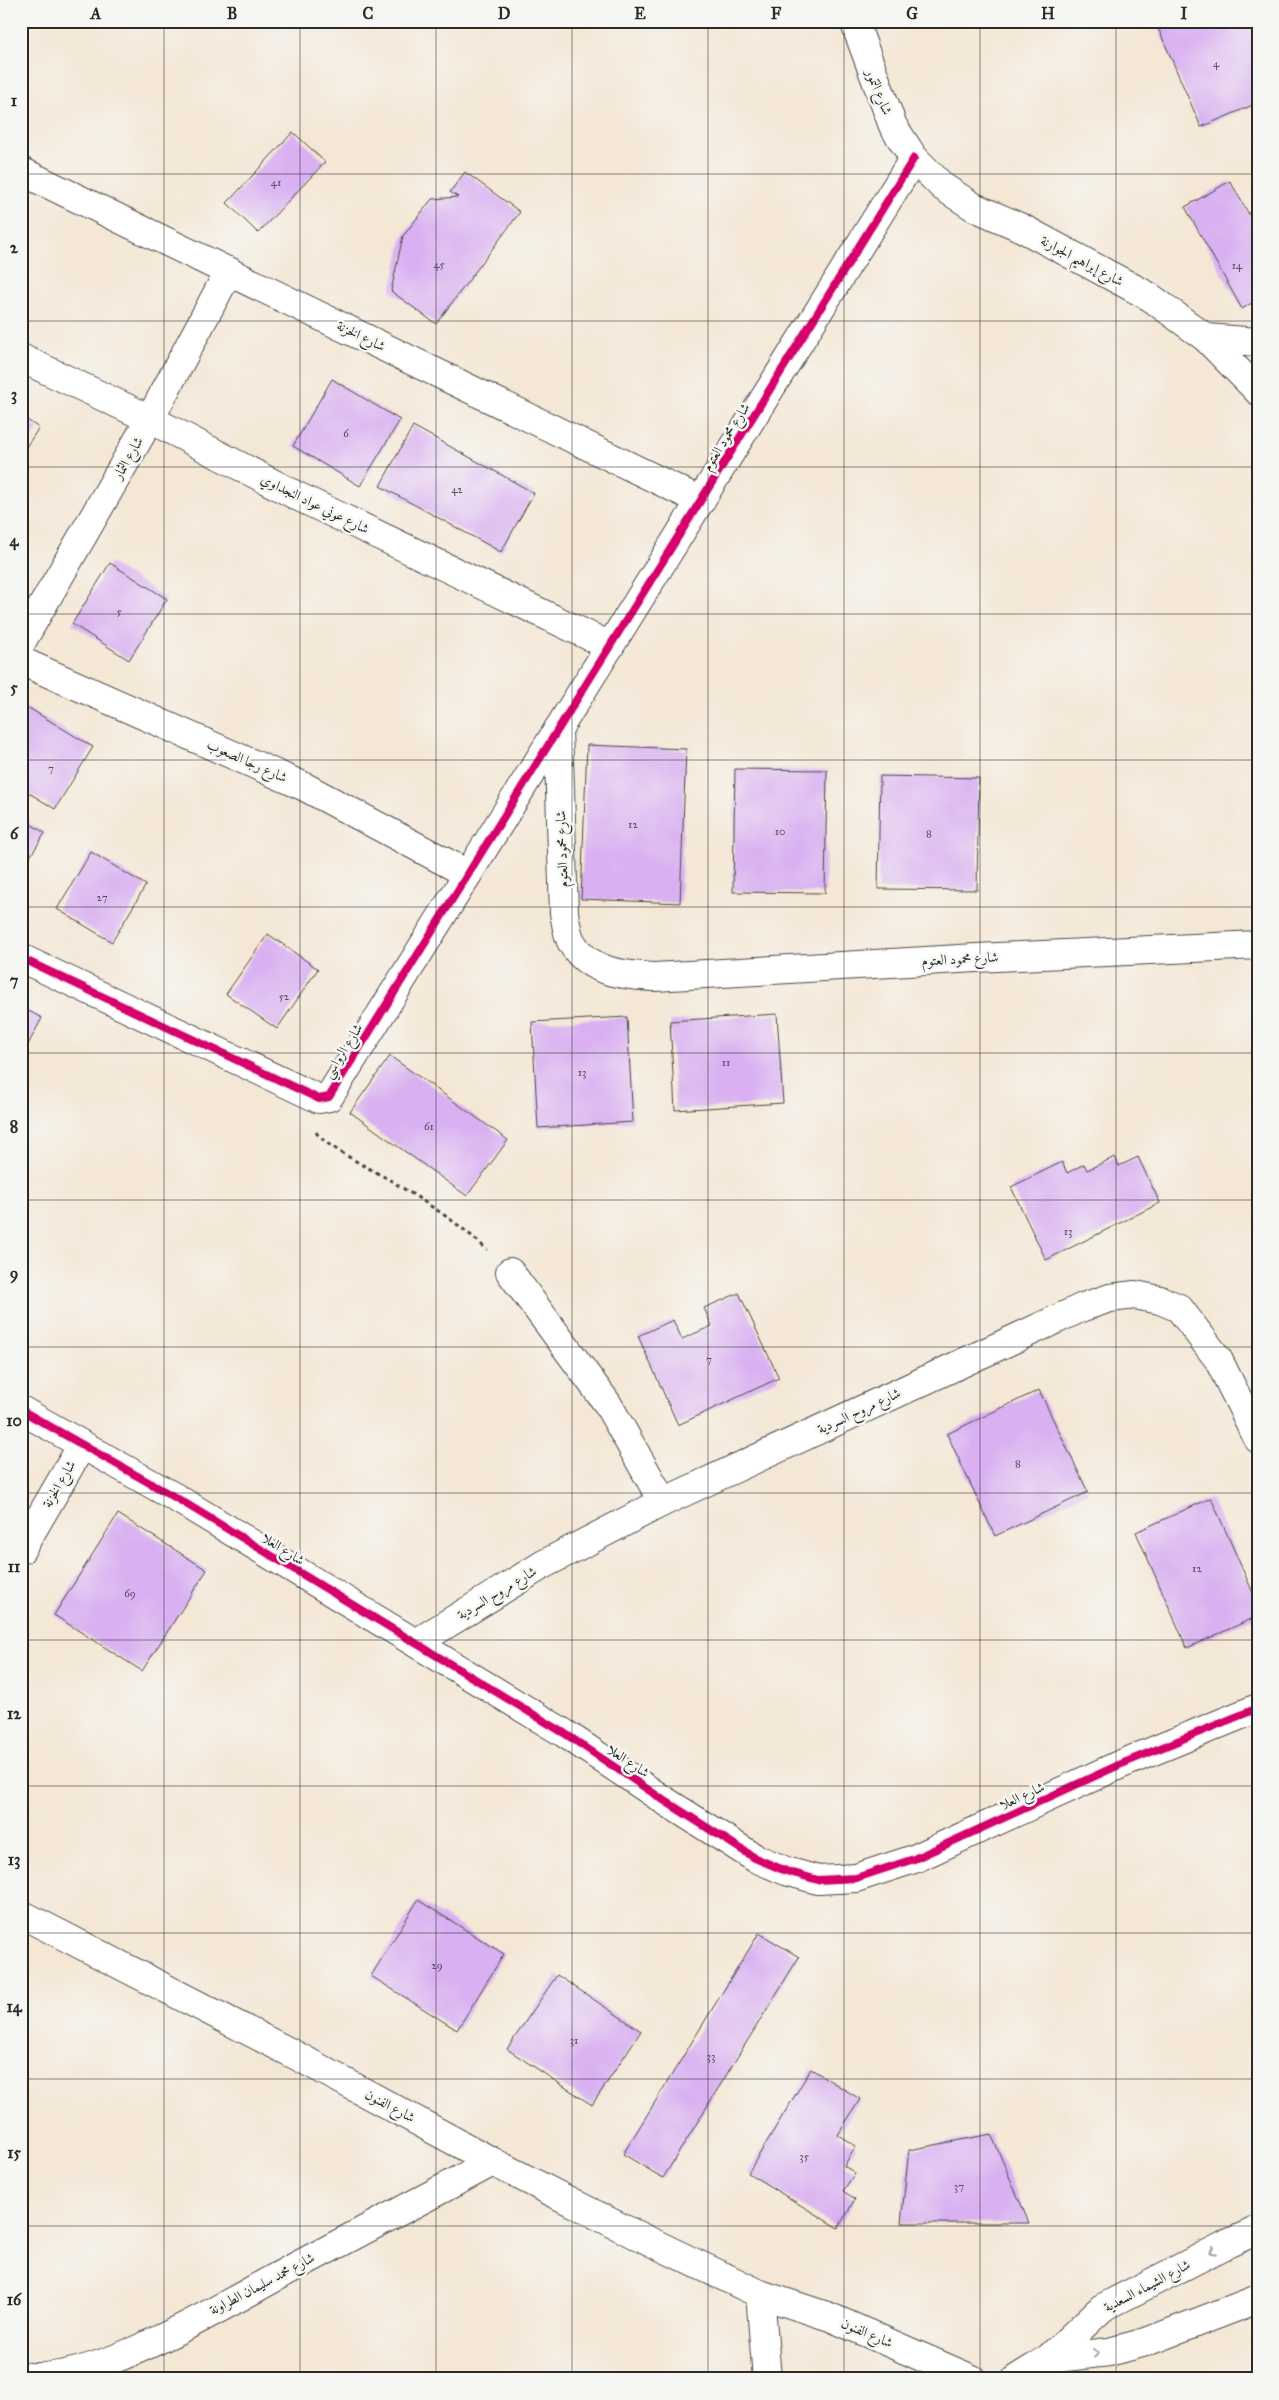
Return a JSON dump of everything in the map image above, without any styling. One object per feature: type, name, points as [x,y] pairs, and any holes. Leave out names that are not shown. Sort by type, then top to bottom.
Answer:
[{"type":"street","name":"شارع التمور","points":[[859,23],[893,126],[914,158]]},
{"type":"street","name":"شارع إبراهيم الجوارنة","points":[[914,158],[944,187],[974,207],[1022,228],[1150,297],[1185,320],[1206,338],[1258,390]]},
{"type":"street","name":"شارع محمود العتوم","points":[[914,158],[558,729],[564,913],[571,942],[581,955],[596,966],[619,975],[654,977],[1258,945]]},
{"type":"street","name":"شارع الخزنة","points":[[21,171],[701,501]]},
{"type":"street","name":"شارع الثمار","points":[[21,643],[150,419],[229,271]]},
{"type":"street","points":[[1206,338],[1258,342]]},
{"type":"street","name":"شارع عوني عواد النجداوي","points":[[21,358],[150,419],[299,497],[610,646]]},
{"type":"street","name":"شارع رجا الصعوب","points":[[21,661],[303,786],[468,874]]},
{"type":"street","name":"شارع الرواسي","points":[[21,958],[319,1099],[329,1097],[558,729]]},
{"type":"street","points":[[510,1272],[607,1403],[663,1502]]},
{"type":"street","name":"شارع مروح السردية","points":[[416,1643],[544,1564],[663,1502],[1083,1307],[1110,1298],[1135,1295],[1160,1300],[1179,1308],[1218,1359],[1258,1439]]},
{"type":"street","name":"شارع العلا","points":[[21,1410],[178,1499],[308,1580],[564,1733],[754,1858],[786,1871],[818,1880],[856,1878],[914,1859],[1119,1765],[1258,1708]]},
{"type":"street","name":"شارع الخزنة","points":[[21,1550],[82,1445]]},
{"type":"street","name":"شارع الفنون","points":[[21,1914],[297,2056],[493,2162],[620,2227],[760,2294],[830,2317],[972,2379]]},
{"type":"street","name":"شارع محمد سليمان الطراونة","points":[[21,2376],[36,2379],[71,2374],[108,2361],[167,2335],[493,2162]]},
{"type":"street","name":"شارع الشيماء السعدية","points":[[1016,2379],[1048,2359],[1102,2308],[1258,2230]]},
{"type":"street","points":[[760,2294],[767,2379]]},
{"type":"street","name":"شارع الشيماء السعدية","points":[[1048,2359],[1108,2352],[1146,2342],[1258,2299]]},
{"type":"path","points":[[324,1099],[314,1120],[317,1134],[446,1218],[483,1246],[510,1272]]},
{"type":"building","points":[[1155,21],[1257,21],[1258,103],[1201,127]]},
{"type":"building","points":[[293,132],[325,162],[258,233],[227,203]]},
{"type":"building","points":[[465,172],[520,212],[436,324],[391,291],[403,236],[432,199],[458,197],[450,192]]},
{"type":"building","points":[[1230,181],[1258,230],[1258,299],[1242,309],[1185,207]]},
{"type":"building","points":[[332,379],[400,420],[360,486],[293,446]]},
{"type":"building","points":[[21,416],[39,428],[21,454]]},
{"type":"building","points":[[413,426],[534,493],[501,552],[380,486]]},
{"type":"building","points":[[110,563],[167,599],[129,660],[72,624]]},
{"type":"building","points":[[27,707],[93,747],[55,809],[21,788],[21,716]]},
{"type":"building","points":[[587,745],[686,749],[680,903],[581,899]]},
{"type":"building","points":[[735,769],[827,770],[825,893],[733,892]]},
{"type":"building","points":[[880,776],[979,778],[977,890],[878,889]]},
{"type":"building","points":[[21,818],[45,833],[21,871]]},
{"type":"building","points":[[91,852],[146,885],[112,942],[57,909]]},
{"type":"building","points":[[268,934],[318,969],[277,1029],[226,994]]},
{"type":"building","points":[[21,1007],[42,1018],[21,1058]]},
{"type":"building","points":[[777,1014],[783,1103],[675,1110],[670,1021]]},
{"type":"building","points":[[627,1017],[633,1122],[538,1128],[532,1022]]},
{"type":"building","points":[[390,1056],[508,1140],[467,1196],[350,1112]]},
{"type":"building","points":[[1115,1157],[1119,1166],[1138,1157],[1160,1203],[1046,1260],[1011,1187],[1062,1162],[1067,1173],[1084,1164],[1087,1170]]},
{"type":"building","points":[[739,1293],[779,1378],[678,1425],[638,1336],[673,1320],[682,1339],[712,1326],[704,1308]]},
{"type":"building","points":[[1039,1390],[1088,1492],[995,1536],[947,1434]]},
{"type":"building","points":[[1211,1498],[1258,1604],[1258,1616],[1187,1648],[1136,1532]]},
{"type":"building","points":[[118,1514],[207,1570],[142,1671],[54,1615]]},
{"type":"building","points":[[418,1900],[504,1954],[457,2030],[371,1976]]},
{"type":"building","points":[[759,1933],[799,1957],[663,2178],[623,2154]]},
{"type":"building","points":[[557,1975],[641,2031],[592,2105],[507,2049]]},
{"type":"building","points":[[811,2069],[860,2099],[838,2135],[856,2146],[844,2166],[855,2173],[843,2191],[855,2199],[838,2228],[748,2173]]},
{"type":"building","points":[[991,2134],[1029,2223],[901,2223],[909,2150]]},
{"type":"building","points":[[519,2371],[522,2379],[502,2379]]},
{"type":"cycle path","points":[[21,958],[319,1099],[329,1097],[914,158]]},
{"type":"cycle path","points":[[21,1410],[178,1499],[564,1733],[662,1799],[755,1858],[786,1871],[818,1880],[856,1878],[914,1859],[1119,1765],[1258,1708]]}]
